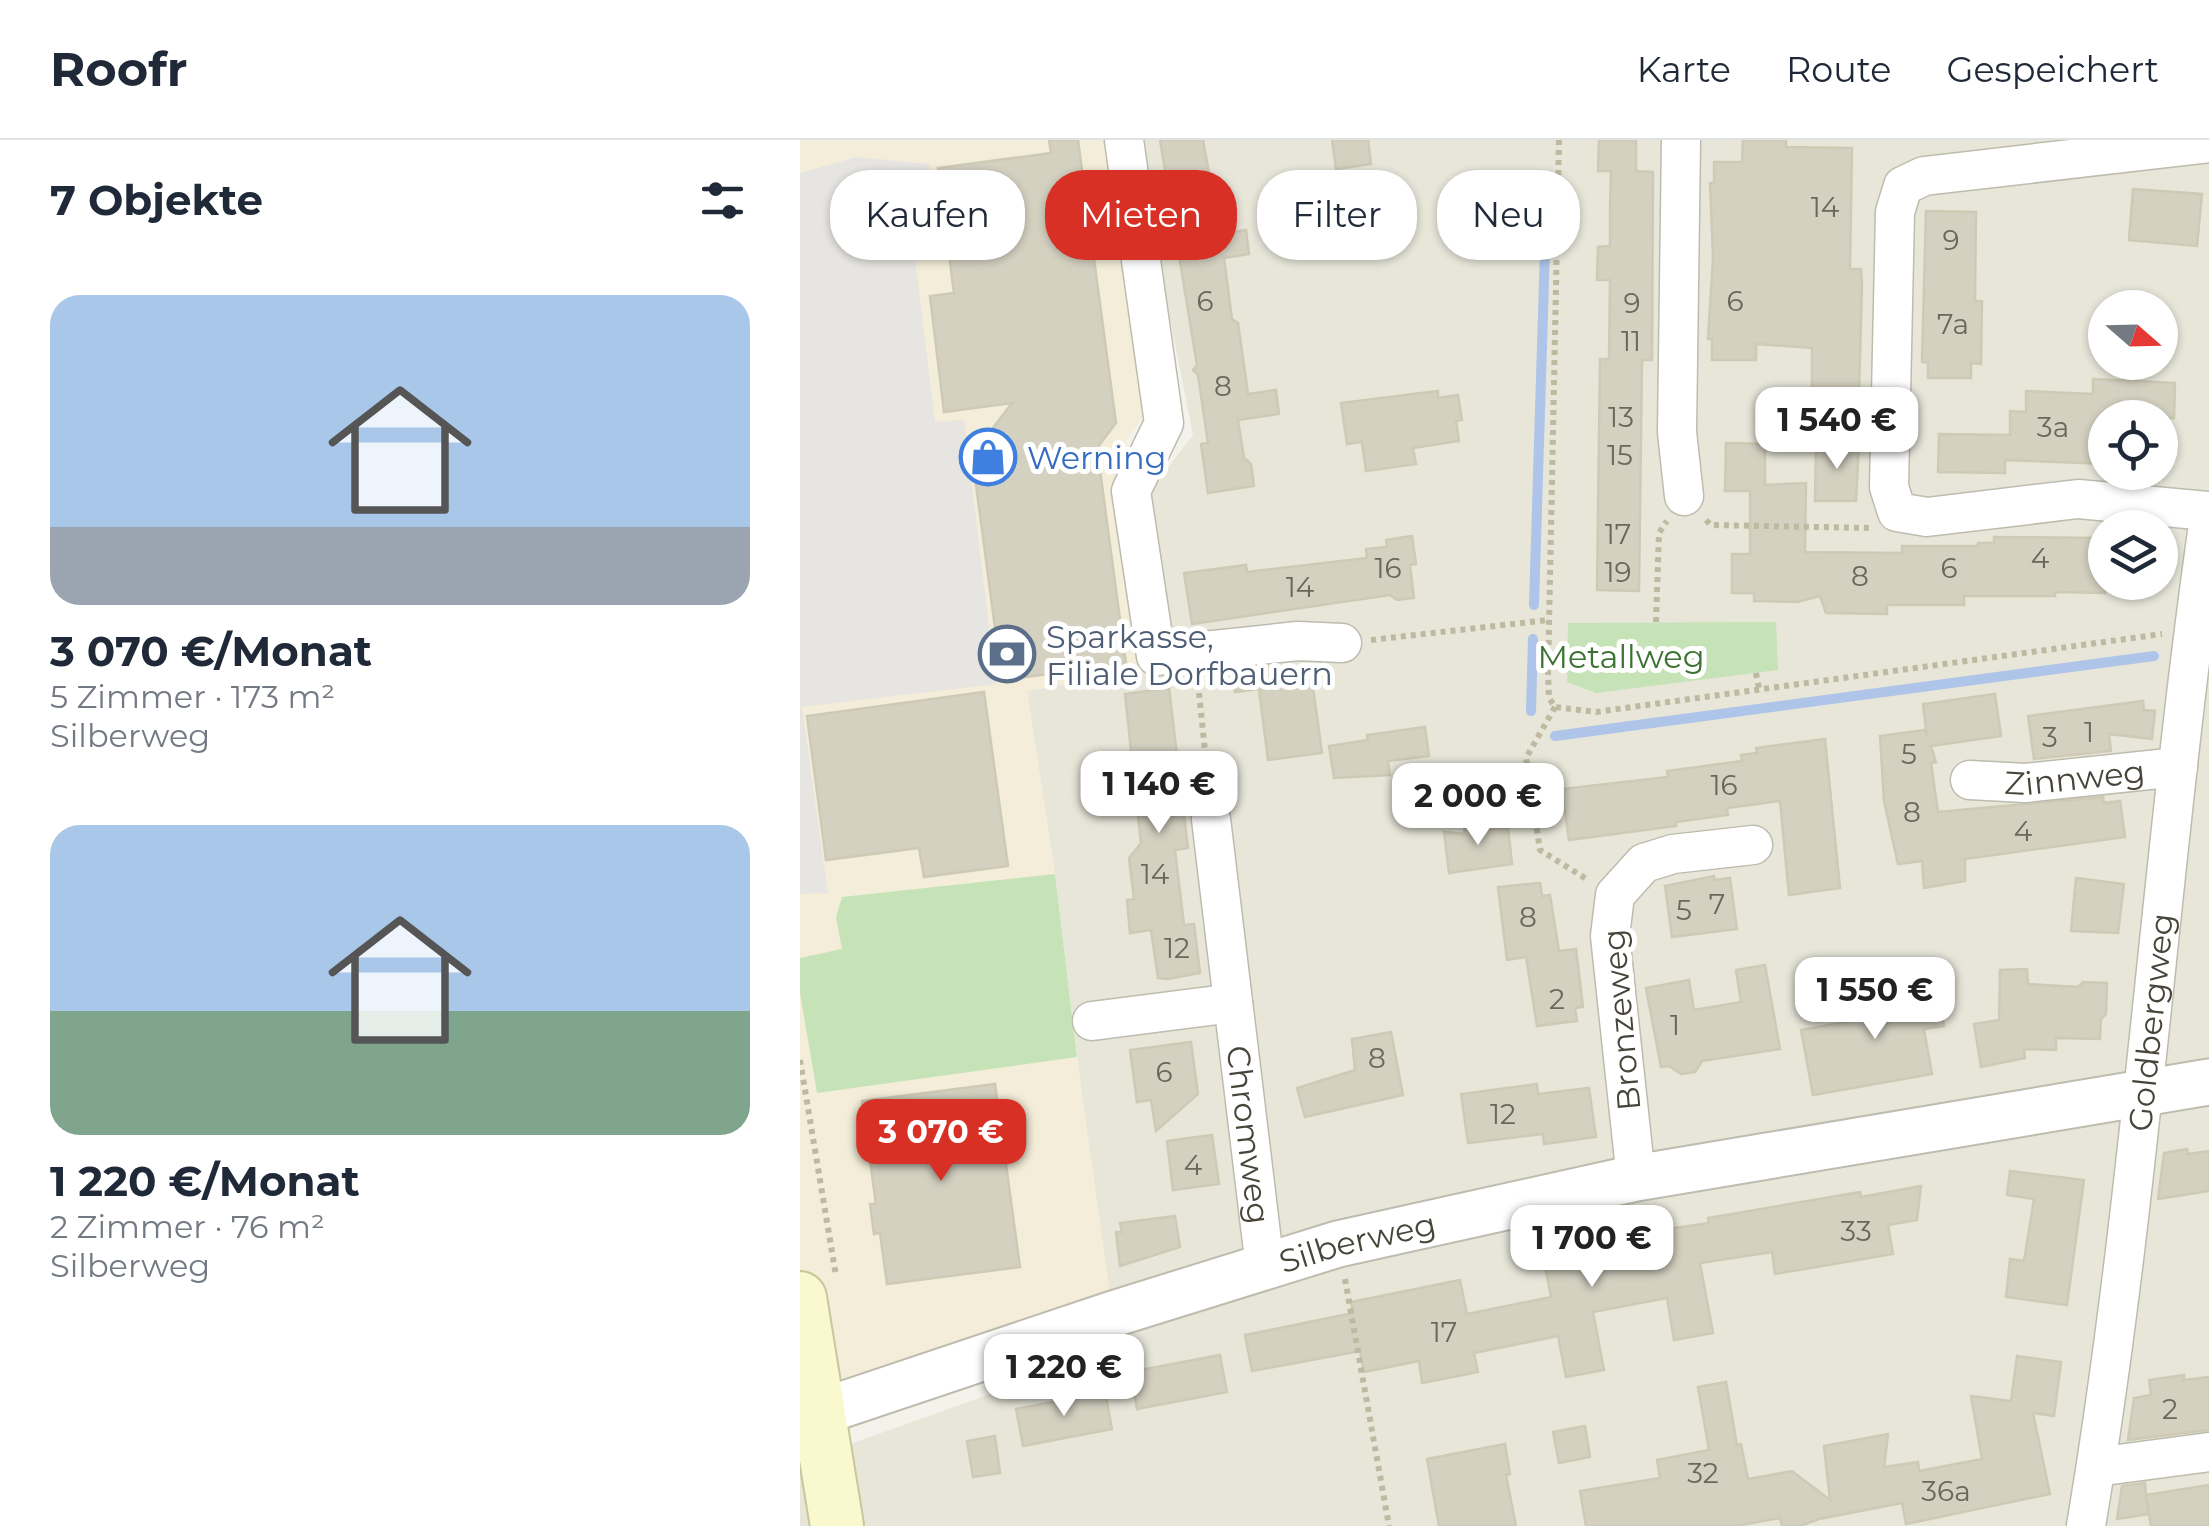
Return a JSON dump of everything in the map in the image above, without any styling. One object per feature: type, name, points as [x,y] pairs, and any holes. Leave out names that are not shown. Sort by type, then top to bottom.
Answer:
[{"type":"main road","points":[[819,1292],[809,1416],[837,1526]]},
{"type":"street","points":[[1124,140],[1164,423],[1131,491],[1156,656],[1298,641],[1342,643]]},
{"type":"street","points":[[1681,140],[1677,432],[1684,496]]},
{"type":"street","points":[[2209,144],[1924,176],[1904,186],[1895,212],[1889,487],[1898,512],[1927,517],[2078,500],[2209,511]]},
{"type":"street","name":"Goldbergweg","points":[[2086,1526],[2142,1094],[2209,518]]},
{"type":"street","name":"Zinnweg","points":[[1970,780],[2025,783],[2178,767]]},
{"type":"street","name":"Chromweg","points":[[1212,819],[1264,1266]]},
{"type":"street","name":"Bronzeweg","points":[[1636,1178],[1610,936],[1615,896],[1644,863],[1673,854],[1752,845]]},
{"type":"street","name":"Chromweg","points":[[1092,1021],[1233,1003]]},
{"type":"street","name":"Silberweg","points":[[809,1416],[1338,1244],[1636,1178],[2209,1082]]},
{"type":"street","points":[[2096,1467],[2209,1452]]},
{"type":"path","points":[[1559,140],[1548,620],[1549,698],[1555,707],[1596,712],[2193,630]]},
{"type":"path","points":[[1656,622],[1660,533],[1684,496],[1711,525],[1871,528],[1898,512]]},
{"type":"path","points":[[1342,643],[1548,620]]},
{"type":"path","points":[[1195,652],[1212,819]]},
{"type":"path","points":[[1756,673],[1758,690]]},
{"type":"path","points":[[1555,707],[1526,758],[1540,850],[1615,896]]},
{"type":"path","points":[[800,1060],[819,1292]]},
{"type":"path","points":[[1338,1244],[1389,1526]]},
{"type":"shaded area","points":[[800,140],[1104,140],[1109,170],[1045,170],[1045,260],[1124,260],[1148,409],[1126,440],[1143,668],[1139,673],[1027,691],[1113,1314],[818,1413],[800,1294]]},
{"type":"shaded area","points":[[1144,140],[2209,140],[2209,1526],[800,1526],[800,1462],[1113,1350],[1055,874],[1027,691],[1174,666],[1149,492],[1193,435],[1161,260],[1237,260],[1237,170],[1148,170]]},
{"type":"shaded area","points":[[857,157],[929,164],[930,170],[830,170],[830,260],[915,260],[935,422],[964,420],[996,684],[802,707],[828,893],[800,894],[800,173]]},
{"type":"green space","name":"Metallweg","points":[[1776,622],[1778,670],[1596,693],[1567,682],[1568,623]]},
{"type":"green space","points":[[1055,874],[1077,1057],[817,1093],[800,993],[800,958],[842,949],[836,917],[842,897]]},
{"type":"building","points":[[1049,140],[1078,140],[1082,170],[1045,170],[1045,260],[1094,260],[1116,423],[1097,448],[1126,664],[1002,680],[972,455],[1012,403],[944,412],[930,296],[954,293],[950,260],[1025,260],[1025,170],[938,168],[1051,153]]},
{"type":"building","points":[[1160,140],[1203,140],[1208,170],[1165,170]]},
{"type":"building","points":[[1332,140],[1368,140],[1371,164],[1336,169]]},
{"type":"building","points":[[1599,140],[1636,140],[1636,171],[1653,172],[1652,360],[1642,360],[1639,591],[1597,590],[1600,359],[1609,359],[1610,280],[1597,280],[1598,247],[1610,246],[1611,171],[1598,171]]},
{"type":"building","points":[[1743,140],[1786,140],[1786,147],[1852,148],[1850,269],[1861,269],[1862,285],[1859,394],[1812,393],[1812,348],[1756,344],[1756,360],[1712,360],[1712,339],[1708,339],[1713,258],[1710,183],[1714,183],[1714,162],[1742,162]]},
{"type":"building","points":[[2133,189],[2202,194],[2197,246],[2129,240]]},
{"type":"building","points":[[1926,211],[1976,212],[1975,301],[1982,301],[1981,364],[1971,363],[1971,378],[1928,378],[1928,363],[1922,362]]},
{"type":"building","points":[[1246,230],[1249,254],[1237,256],[1237,231]]},
{"type":"building","points":[[1180,260],[1224,260],[1248,394],[1276,390],[1279,414],[1238,420],[1244,458],[1251,464],[1254,486],[1208,493],[1201,444],[1208,443],[1198,375],[1193,370],[1197,365]]},
{"type":"building","points":[[2093,380],[2175,383],[2175,400],[2088,400],[2088,463],[2005,460],[2005,473],[1938,472],[1939,434],[2010,435],[2010,411],[2026,412],[2026,391],[2093,394]]},
{"type":"building","points":[[1438,391],[1438,398],[1458,395],[1462,420],[1456,421],[1459,441],[1413,448],[1416,464],[1366,471],[1362,442],[1347,444],[1341,403]]},
{"type":"building","points":[[1726,443],[1765,444],[1765,485],[1806,483],[1805,552],[1902,553],[1902,546],[1978,546],[1994,543],[1994,537],[2088,538],[2088,593],[1964,596],[1964,605],[1887,605],[1887,614],[1826,613],[1820,596],[1797,602],[1754,601],[1754,593],[1732,593],[1732,554],[1750,554],[1750,491],[1725,491]]},
{"type":"building","points":[[1816,444],[1859,444],[1856,501],[1815,501]]},
{"type":"building","points":[[1412,536],[1416,564],[1410,565],[1414,598],[1397,600],[1390,595],[1192,624],[1184,573],[1246,565],[1247,572],[1367,558],[1366,549],[1387,547],[1386,540]]},
{"type":"building","points":[[1270,667],[1272,686],[1312,680],[1322,753],[1268,760],[1259,689],[1235,692],[1232,671]]},
{"type":"building","points":[[1169,688],[1188,848],[1175,850],[1184,925],[1194,924],[1200,973],[1168,979],[1158,978],[1151,930],[1130,933],[1127,900],[1134,899],[1129,858],[1141,843],[1125,694]]},
{"type":"building","points":[[984,692],[1008,866],[924,877],[919,848],[826,860],[807,716]]},
{"type":"building","points":[[1995,694],[2001,736],[1931,746],[1936,762],[1931,763],[1938,812],[2103,797],[2104,803],[2120,801],[2125,837],[1965,859],[1965,881],[1924,888],[1922,861],[1898,864],[1884,801],[1880,736],[1925,730],[1927,737],[1923,704]]},
{"type":"building","points":[[2143,701],[2144,710],[2155,711],[2152,739],[2109,734],[2111,751],[2034,759],[2028,716]]},
{"type":"building","points":[[1425,727],[1429,756],[1388,761],[1390,775],[1334,778],[1329,746],[1368,740],[1367,735]]},
{"type":"building","points":[[1825,739],[1840,888],[1789,895],[1780,801],[1727,808],[1728,815],[1676,822],[1676,826],[1569,840],[1562,789],[1668,777],[1667,771],[1742,761],[1741,755],[1757,753],[1756,748]]},
{"type":"building","points":[[1486,823],[1488,830],[1508,827],[1512,864],[1449,873],[1444,832],[1464,834],[1465,825]]},
{"type":"building","points":[[1714,876],[1714,880],[1730,878],[1737,929],[1672,937],[1665,886]]},
{"type":"building","points":[[2076,878],[2124,884],[2118,933],[2071,931]]},
{"type":"building","points":[[1540,883],[1542,896],[1550,895],[1559,951],[1576,949],[1583,1007],[1575,1008],[1577,1021],[1537,1026],[1526,957],[1507,960],[1498,887]]},
{"type":"building","points":[[1765,965],[1780,1049],[1702,1061],[1695,1072],[1681,1074],[1669,1066],[1661,1067],[1646,988],[1689,980],[1694,1010],[1741,1002],[1736,970]]},
{"type":"building","points":[[2027,969],[2028,984],[2078,987],[2083,982],[2107,983],[2100,1039],[2056,1038],[2056,1050],[2024,1049],[2025,1058],[1981,1067],[1974,1024],[1999,1020],[2000,970]]},
{"type":"building","points":[[1936,980],[1944,1026],[1924,1029],[1932,1074],[1813,1095],[1801,1030],[1852,1021],[1849,1005],[1896,999],[1893,987]]},
{"type":"building","points":[[1391,1032],[1403,1095],[1305,1117],[1297,1088],[1355,1070],[1352,1039]]},
{"type":"building","points":[[1191,1042],[1198,1094],[1156,1131],[1151,1100],[1137,1102],[1130,1050]]},
{"type":"building","points":[[995,1084],[1020,1267],[887,1284],[880,1233],[874,1234],[870,1204],[876,1204],[862,1101]]},
{"type":"building","points":[[1537,1084],[1538,1094],[1589,1088],[1596,1137],[1544,1144],[1543,1134],[1468,1143],[1461,1094]]},
{"type":"building","points":[[1212,1135],[1219,1184],[1173,1190],[1167,1141]]},
{"type":"building","points":[[2187,1149],[2188,1154],[2209,1151],[2209,1191],[2158,1199],[2164,1153]]},
{"type":"building","points":[[2010,1171],[2084,1180],[2067,1305],[2006,1297],[2010,1259],[2024,1261],[2034,1199],[2007,1195]]},
{"type":"building","points":[[1921,1186],[1917,1220],[1888,1225],[1893,1254],[1775,1274],[1772,1252],[1700,1263],[1713,1333],[1674,1340],[1667,1298],[1593,1312],[1604,1370],[1566,1377],[1558,1336],[1474,1353],[1478,1372],[1422,1383],[1419,1361],[1364,1372],[1360,1351],[1252,1371],[1245,1335],[1353,1313],[1351,1302],[1460,1280],[1467,1314],[1551,1297],[1543,1255],[1614,1241],[1613,1237],[1709,1223],[1708,1218],[1860,1192],[1861,1197]]},
{"type":"building","points":[[1175,1216],[1180,1247],[1120,1266],[1116,1232],[1122,1232],[1120,1223]]},
{"type":"building","points":[[1220,1355],[1227,1392],[1137,1409],[1130,1372]]},
{"type":"building","points":[[2017,1356],[2061,1362],[2054,1416],[2033,1413],[2050,1494],[1906,1524],[1902,1503],[1800,1526],[1782,1526],[1780,1518],[1735,1526],[1586,1526],[1580,1491],[1660,1478],[1657,1460],[1709,1450],[1698,1387],[1726,1382],[1737,1445],[1741,1444],[1748,1479],[1792,1471],[1830,1500],[1824,1446],[1888,1434],[1884,1467],[1918,1462],[1919,1471],[1982,1459],[1971,1396],[2011,1401]]},
{"type":"building","points":[[2184,1375],[2184,1380],[2209,1377],[2209,1430],[2128,1440],[2134,1398],[2151,1395],[2149,1380]]},
{"type":"building","points":[[1105,1392],[1112,1429],[1023,1446],[1016,1409]]},
{"type":"building","points":[[1585,1426],[1590,1457],[1559,1463],[1553,1432]]},
{"type":"building","points":[[995,1436],[1000,1473],[973,1477],[967,1441]]},
{"type":"building","points":[[1505,1444],[1510,1474],[1506,1475],[1516,1526],[1439,1526],[1427,1459]]},
{"type":"building","points":[[2145,1483],[2146,1495],[2209,1485],[2209,1526],[2151,1526],[2149,1514],[2117,1519],[2122,1486]]},
{"type":"waterway","points":[[1534,605],[1545,260]]},
{"type":"waterway","points":[[1531,711],[1533,639]]},
{"type":"waterway","points":[[1555,736],[2154,656]]},
{"type":"place","name":"Werning","points":[[988,457]]},
{"type":"place","name":"Sparkasse, Filiale Dorfbauern","points":[[1007,654]]}]
